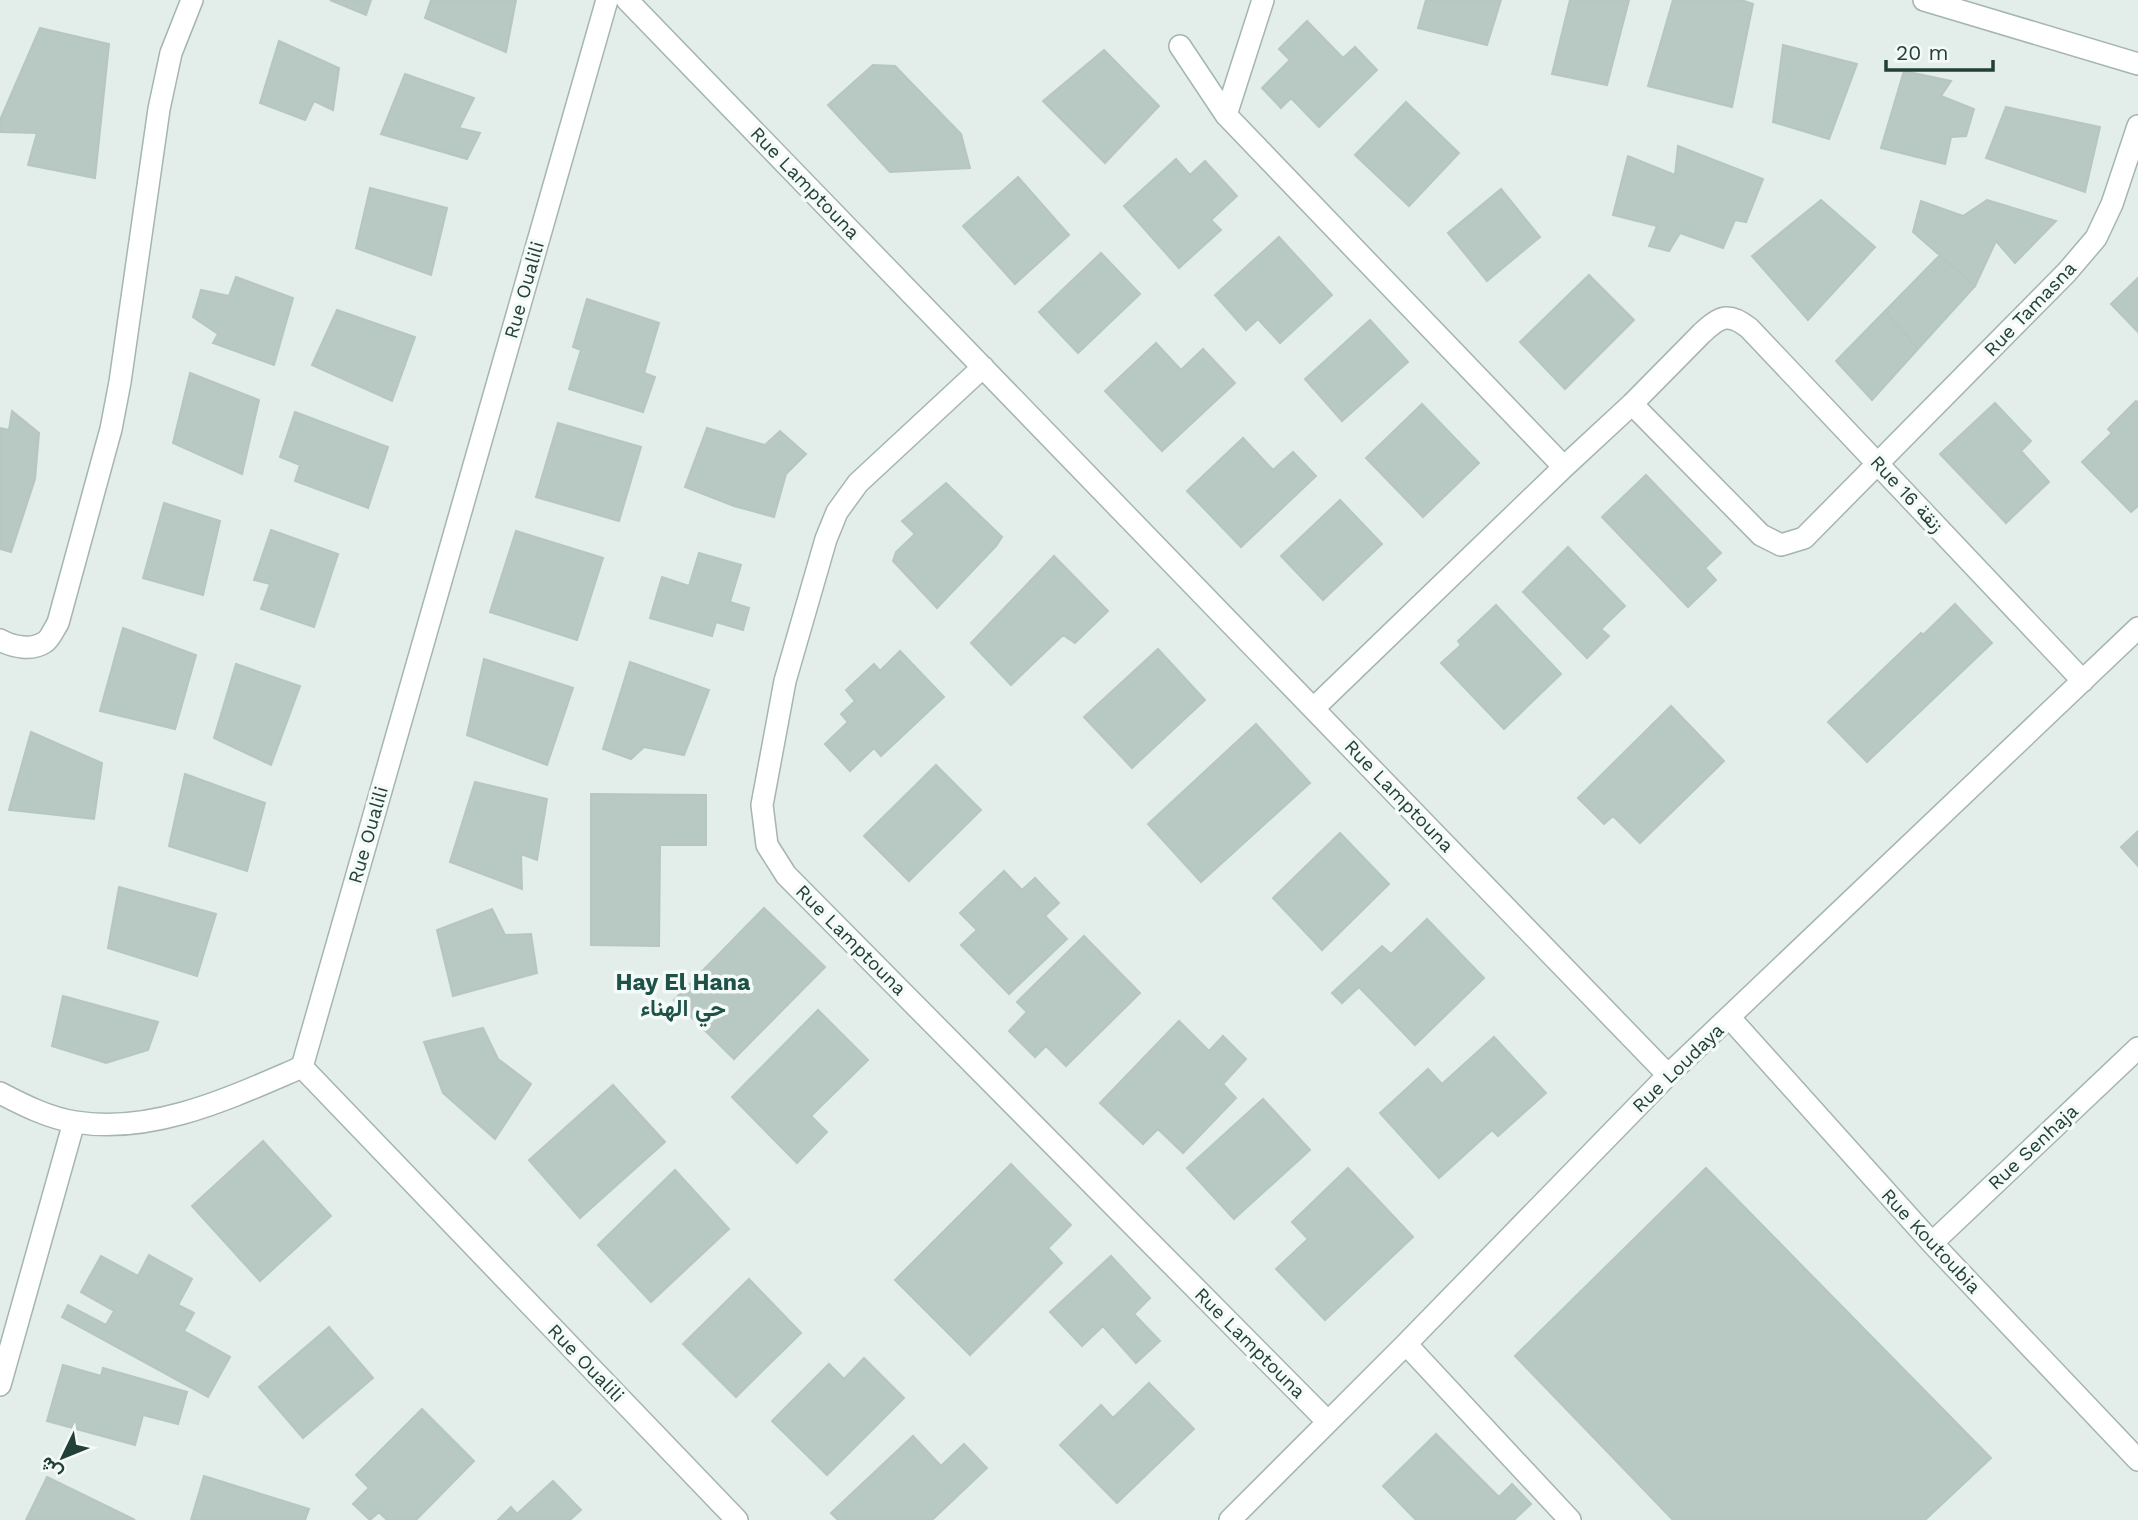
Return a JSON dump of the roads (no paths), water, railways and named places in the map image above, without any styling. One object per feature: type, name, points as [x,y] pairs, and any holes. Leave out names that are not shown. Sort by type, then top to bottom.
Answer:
[{"type":"street","points":[[0,640],[28,648],[46,642],[58,623],[111,429],[159,108],[171,53],[192,0]]},
{"type":"street","name":"Rue Oualili","points":[[607,0],[302,1067],[737,1520]]},
{"type":"street","name":"Rue Lamptouna","points":[[627,0],[1668,1075]]},
{"type":"street","points":[[1226,115],[1263,0]]},
{"type":"street","points":[[1924,0],[1976,8],[2138,64]]},
{"type":"street","points":[[1180,46],[1226,115],[1564,467]]},
{"type":"street","name":"Rue Tamasna","points":[[1632,404],[1761,535],[1781,545],[1804,538],[2067,272],[2095,238],[2112,204],[2138,126]]},
{"type":"street","name":"Rue 16 زنقة","points":[[1632,404],[1714,322],[1726,317],[1738,320],[1749,328],[2083,681]]},
{"type":"street","name":"Rue Lamptouna","points":[[983,367],[858,483],[837,512],[826,539],[785,681],[762,805],[768,845],[786,875],[1328,1422]]},
{"type":"street","points":[[1314,708],[1632,404]]},
{"type":"street","name":"Rue Loudaya","points":[[1230,1520],[1668,1075],[2138,628]]},
{"type":"street","name":"Rue Koutoubia","points":[[1729,1017],[1932,1243],[2138,1460]]},
{"type":"street","name":"Rue Senhaja","points":[[1932,1243],[2137,1052]]},
{"type":"street","points":[[0,1093],[40,1112],[74,1122],[112,1125],[188,1111],[238,1095],[302,1067]]},
{"type":"street","points":[[0,1385],[74,1122]]},
{"type":"street","points":[[1406,1344],[1570,1520]]},
{"type":"district","name":"Hay El Hana حي الهناء","points":[[683,995]]}]
